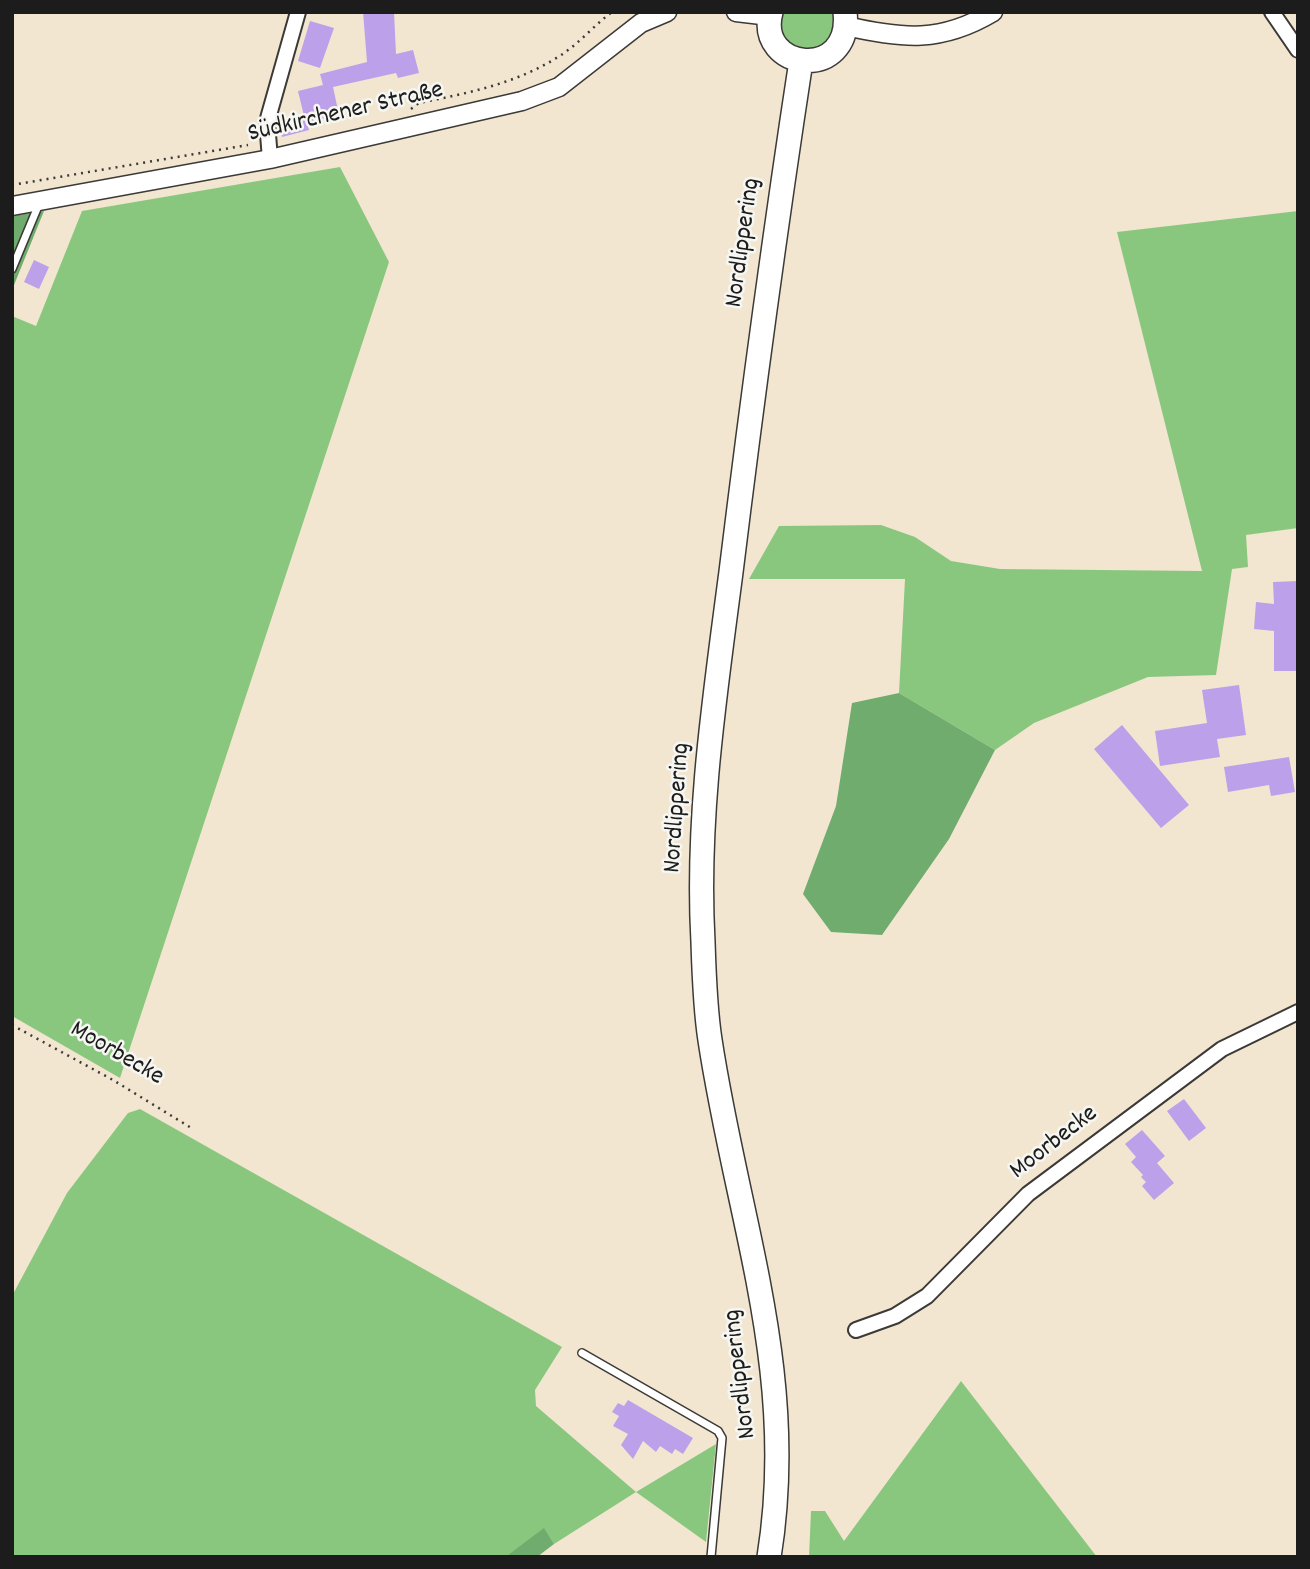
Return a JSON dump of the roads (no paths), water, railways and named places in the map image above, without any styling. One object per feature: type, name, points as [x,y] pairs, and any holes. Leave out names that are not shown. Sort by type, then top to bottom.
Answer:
[{"type":"main road","points":[[770,14],[769,28],[780,50],[801,61],[826,57],[836,49],[846,19]]},
{"type":"main road","name":"Nordlippering","points":[[769,1557],[779,1463],[777,1399],[766,1322],[710,1038],[701,869],[704,794],[719,667],[764,309],[801,61]]},
{"type":"street","points":[[269,151],[267,122],[298,12]]},
{"type":"street","name":"Südkirchener Straße","points":[[12,206],[522,101],[559,87],[641,23],[667,12]]},
{"type":"street","points":[[736,12],[770,14]]},
{"type":"street","points":[[846,19],[891,36],[918,37],[946,34],[993,12]]},
{"type":"street","points":[[1272,12],[1298,50]]},
{"type":"street","name":"Moorbecke","points":[[856,1330],[895,1316],[927,1296],[1027,1194],[1222,1049],[1298,1012]]},
{"type":"lane","points":[[12,269],[40,200]]},
{"type":"lane","points":[[582,1353],[718,1431],[722,1438],[711,1557]]}]
